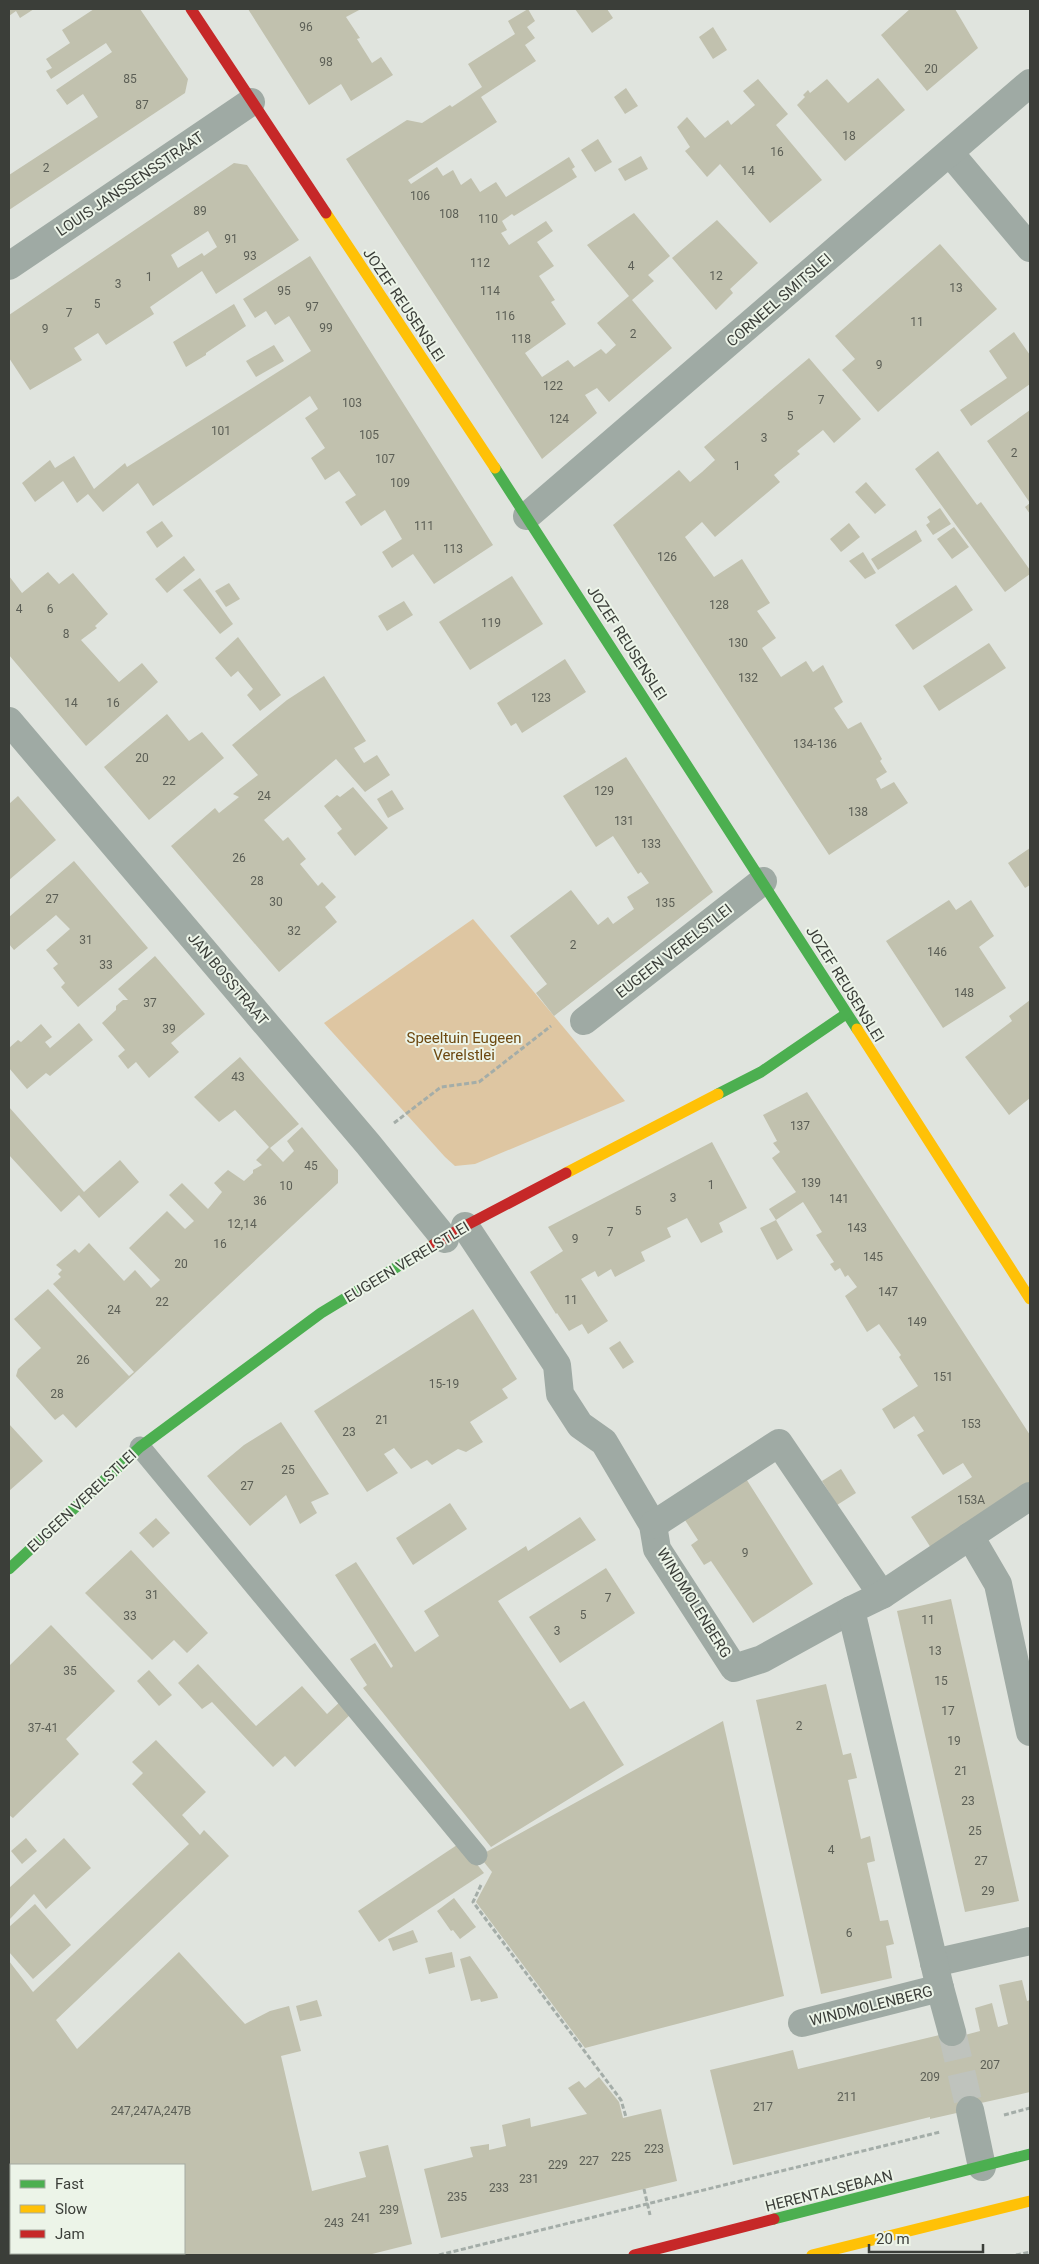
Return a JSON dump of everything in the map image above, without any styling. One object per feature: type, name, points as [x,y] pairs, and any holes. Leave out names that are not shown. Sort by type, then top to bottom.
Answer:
[{"type":"street","name":"JOZEF REUSENSLEI","points":[[191,9],[526,516],[763,881],[846,1014],[1030,1299]]},
{"type":"street","name":"CORNEEL SMITSLEI","points":[[526,516],[1030,83]]},
{"type":"street","name":"LOUIS JANSSENSSTRAAT","points":[[9,266],[251,102]]},
{"type":"street","points":[[950,153],[1030,248]]},
{"type":"street","name":"JAN BOSSTRAAT","points":[[9,722],[368,1144],[455,1233]]},
{"type":"street","name":"EUGEEN VERELSTLEI","points":[[584,1021],[763,881]]},
{"type":"street","name":"EUGEEN VERELSTLEI","points":[[9,1569],[140,1447],[322,1314],[455,1233],[761,1072],[846,1014]]},
{"type":"street","name":"WINDMOLENBERG","points":[[455,1233],[557,1365],[560,1394],[580,1425],[604,1442],[653,1525],[657,1549],[734,1668],[762,1658],[879,1597],[1030,1496]]},
{"type":"street","points":[[653,1525],[779,1443],[879,1597]]},
{"type":"street","points":[[970,1536],[998,1584],[1030,1732]]},
{"type":"street","name":"WINDMOLENBERG","points":[[851,1610],[952,2032]]},
{"type":"street","name":"WINDMOLENBERG","points":[[802,2023],[1030,1941]]},
{"type":"street","points":[[971,2117],[982,2167]]},
{"type":"street","name":"HERENTALSEBAAN","points":[[634,2255],[1030,2154]]},
{"type":"street","points":[[812,2255],[1030,2201]]},
{"type":"lane","points":[[140,1447],[477,1856]]},
{"type":"path","points":[[368,1144],[441,1087],[479,1082],[551,1026],[584,1021]]},
{"type":"path","points":[[477,1856],[489,1870],[472,1902],[621,2100],[626,2117]]},
{"type":"path","points":[[438,2255],[971,2117],[1030,2108]]},
{"type":"path","points":[[1016,2255],[1030,2252]]},
{"type":"green space","name":"Speeltuin Eugeen Verelstlei","points":[[473,919],[625,1101],[475,1164],[455,1166],[324,1023]]},
{"type":"building","points":[[9,9],[34,9],[20,18],[16,11],[9,16]]},
{"type":"building","points":[[94,9],[140,9],[188,79],[185,93],[9,210],[9,175],[98,117],[83,94],[67,105],[56,90],[112,52],[106,43],[51,79],[46,71],[52,68],[46,59],[70,43],[62,30]]},
{"type":"building","points":[[248,9],[361,9],[346,17],[360,38],[357,39],[372,63],[381,57],[393,75],[351,101],[341,84],[309,105]]},
{"type":"building","points":[[528,9],[535,21],[527,27],[535,38],[525,45],[536,61],[481,97],[497,122],[408,180],[411,184],[437,167],[443,176],[453,170],[461,185],[471,178],[480,192],[496,182],[506,197],[569,157],[575,167],[572,169],[577,177],[514,216],[512,214],[502,221],[507,230],[501,233],[509,245],[546,221],[553,231],[537,242],[554,266],[539,276],[555,300],[551,302],[566,324],[525,353],[542,377],[568,360],[574,367],[601,349],[606,354],[616,345],[597,323],[629,296],[587,245],[634,213],[670,256],[648,275],[654,281],[632,300],[672,348],[609,402],[597,388],[585,395],[597,413],[542,459],[346,159],[407,120],[422,123],[450,105],[452,107],[482,87],[468,64],[515,34],[508,21]]},
{"type":"building","points":[[575,9],[607,9],[613,18],[592,33]]},
{"type":"building","points":[[910,9],[955,9],[978,48],[927,91],[881,35]]},
{"type":"building","points":[[713,27],[727,50],[713,59],[699,37]]},
{"type":"building","points":[[878,78],[905,110],[845,161],[797,105],[805,97],[803,95],[808,90],[810,93],[827,79],[848,103]]},
{"type":"building","points":[[758,79],[788,114],[776,125],[822,180],[770,223],[720,164],[707,177],[685,151],[690,147],[677,127],[687,117],[705,138],[728,120],[731,125],[755,105],[743,91]]},
{"type":"building","points":[[626,88],[638,106],[625,114],[614,97]]},
{"type":"building","points":[[598,139],[612,162],[595,172],[581,150]]},
{"type":"building","points":[[641,156],[648,169],[625,181],[618,169]]},
{"type":"building","points":[[234,163],[247,165],[299,240],[216,294],[202,271],[150,307],[154,314],[106,345],[98,333],[74,348],[82,360],[30,390],[9,358],[9,315]],"holes":[[[208,231],[217,247],[204,256],[202,253],[178,268],[171,255]]]},
{"type":"building","points":[[717,220],[758,263],[730,289],[733,293],[716,310],[672,258]]},
{"type":"building","points":[[940,244],[997,309],[878,412],[842,370],[855,359],[835,336]]},
{"type":"building","points":[[310,256],[493,545],[434,584],[413,554],[392,568],[382,552],[402,539],[385,510],[361,526],[345,502],[356,495],[339,471],[325,480],[311,458],[325,448],[305,418],[318,409],[310,396],[153,506],[138,483],[103,512],[88,494],[77,503],[63,481],[35,502],[22,483],[50,460],[55,468],[74,456],[94,489],[125,463],[127,467],[311,351],[289,316],[275,325],[266,311],[255,318],[243,299]]},
{"type":"building","points":[[234,304],[246,326],[186,367],[173,342]]},
{"type":"building","points":[[1014,332],[1030,355],[1030,384],[971,426],[960,410],[1007,378],[989,351]]},
{"type":"building","points":[[274,345],[284,361],[256,377],[246,361]]},
{"type":"building","points":[[809,358],[861,419],[834,443],[823,430],[797,451],[800,454],[774,475],[780,482],[715,537],[702,522],[685,537],[714,577],[742,559],[770,603],[757,611],[776,638],[762,648],[781,677],[806,661],[813,672],[823,665],[843,702],[834,708],[848,729],[861,722],[882,759],[880,761],[887,772],[876,779],[881,789],[894,782],[908,803],[829,855],[613,525],[679,470],[690,482],[702,472],[715,460],[704,447]]},
{"type":"building","points":[[1030,410],[1030,503],[987,441]]},
{"type":"building","points":[[938,451],[977,505],[981,502],[1030,570],[1030,574],[1005,592],[915,469]]},
{"type":"building","points":[[866,482],[886,505],[875,514],[855,492]]},
{"type":"building","points":[[1030,503],[1030,514],[1025,507]]},
{"type":"building","points":[[940,508],[951,524],[933,535],[926,525],[930,522],[927,517]]},
{"type":"building","points":[[162,521],[173,536],[157,548],[146,532]]},
{"type":"building","points":[[849,523],[860,537],[841,552],[830,539]]},
{"type":"building","points":[[954,527],[969,547],[952,559],[937,539]]},
{"type":"building","points":[[916,530],[922,541],[878,570],[871,559]]},
{"type":"building","points":[[863,552],[876,573],[865,579],[849,561]]},
{"type":"building","points":[[184,556],[195,570],[167,593],[155,579]]},
{"type":"building","points":[[48,572],[59,584],[73,573],[108,614],[95,626],[97,628],[81,640],[119,682],[142,663],[158,682],[86,746],[9,655],[9,576],[22,593]]},
{"type":"building","points":[[512,576],[543,624],[470,670],[439,622]]},
{"type":"building","points":[[200,578],[233,624],[220,634],[183,590]]},
{"type":"building","points":[[229,583],[240,599],[226,607],[215,591]]},
{"type":"building","points":[[956,585],[973,610],[913,650],[895,625]]},
{"type":"building","points":[[404,601],[413,615],[387,631],[378,616]]},
{"type":"building","points":[[238,637],[281,695],[260,711],[247,695],[253,689],[238,671],[231,677],[215,658]]},
{"type":"building","points":[[989,643],[1006,668],[939,711],[923,686]]},
{"type":"building","points":[[565,659],[586,692],[522,733],[516,723],[511,726],[497,703]]},
{"type":"building","points":[[324,676],[366,741],[354,748],[364,763],[377,755],[390,775],[365,792],[336,759],[264,820],[283,841],[288,837],[306,859],[300,864],[318,886],[322,882],[336,897],[325,907],[337,922],[279,972],[171,846],[215,808],[219,813],[239,797],[233,794],[258,775],[232,745],[287,700]]},
{"type":"building","points":[[167,714],[189,741],[202,732],[224,758],[149,820],[104,767]]},
{"type":"building","points":[[626,757],[713,892],[554,1016],[536,993],[547,984],[510,936],[571,890],[598,925],[608,917],[613,924],[634,909],[627,897],[649,883],[641,872],[638,874],[613,836],[596,847],[563,796]]},
{"type":"building","points":[[353,787],[388,828],[355,856],[337,833],[342,829],[324,806],[337,795],[340,797]]},
{"type":"building","points":[[392,790],[404,809],[388,818],[377,799]]},
{"type":"building","points":[[18,796],[56,840],[9,880],[9,804]]},
{"type":"building","points":[[1030,848],[1030,885],[1025,888],[1008,863]]},
{"type":"building","points":[[74,861],[148,948],[78,1007],[61,987],[65,983],[53,968],[58,964],[46,950],[70,929],[56,915],[14,950],[9,944],[9,917]]},
{"type":"building","points":[[949,900],[956,910],[971,900],[994,936],[979,947],[1006,988],[943,1028],[886,941]]},
{"type":"building","points":[[155,956],[205,1014],[171,1043],[179,1052],[149,1078],[136,1062],[128,1069],[118,1056],[125,1050],[102,1023],[116,1010],[116,1006],[123,1000],[128,1000],[118,989]]},
{"type":"building","points":[[1030,1000],[1030,1098],[1009,1115],[965,1057],[1012,1021],[1009,1016]]},
{"type":"building","points":[[79,1023],[93,1040],[50,1076],[46,1073],[27,1089],[9,1068],[9,1048],[18,1040],[21,1042],[41,1024],[52,1037],[45,1042],[50,1048]]},
{"type":"building","points":[[240,1057],[299,1124],[270,1148],[283,1162],[294,1151],[287,1141],[302,1127],[338,1170],[338,1183],[76,1428],[63,1414],[55,1420],[16,1376],[18,1369],[41,1348],[14,1319],[48,1289],[129,1376],[134,1372],[53,1284],[61,1277],[58,1274],[62,1270],[56,1265],[75,1249],[79,1253],[89,1243],[124,1281],[135,1270],[151,1288],[160,1280],[129,1248],[167,1211],[185,1229],[194,1221],[169,1195],[182,1183],[208,1209],[222,1192],[214,1183],[228,1170],[244,1181],[253,1173],[253,1170],[262,1165],[256,1160],[269,1147],[235,1110],[219,1122],[194,1097]]},
{"type":"building","points":[[807,1092],[1030,1435],[1030,1484],[931,1548],[911,1517],[972,1477],[963,1463],[943,1475],[917,1435],[924,1431],[914,1416],[894,1429],[882,1409],[918,1386],[899,1357],[901,1355],[879,1324],[867,1332],[845,1296],[857,1287],[848,1275],[845,1277],[840,1268],[835,1271],[830,1264],[834,1262],[816,1235],[822,1232],[803,1202],[776,1220],[769,1209],[796,1192],[772,1158],[780,1152],[773,1143],[777,1141],[763,1115]]},
{"type":"building","points":[[9,1107],[84,1192],[120,1160],[139,1182],[99,1218],[79,1195],[61,1212],[9,1155]]},
{"type":"building","points":[[712,1142],[747,1208],[719,1223],[723,1232],[701,1243],[687,1218],[667,1228],[671,1237],[641,1252],[645,1261],[615,1277],[611,1269],[598,1277],[595,1271],[581,1279],[608,1321],[588,1334],[582,1324],[569,1331],[530,1272],[563,1251],[548,1227]]},
{"type":"building","points":[[776,1220],[793,1250],[777,1260],[760,1228]]},
{"type":"building","points":[[473,1309],[517,1379],[502,1389],[508,1398],[470,1422],[483,1442],[466,1452],[458,1449],[432,1465],[427,1460],[411,1469],[394,1448],[384,1454],[398,1473],[367,1492],[314,1411]]},
{"type":"building","points":[[620,1341],[634,1362],[623,1369],[609,1348]]},
{"type":"building","points":[[281,1422],[329,1494],[311,1502],[317,1513],[300,1524],[286,1495],[250,1526],[207,1476],[244,1445]]},
{"type":"building","points":[[9,1424],[43,1461],[9,1491]]},
{"type":"building","points":[[841,1469],[856,1493],[837,1505],[822,1481]]},
{"type":"building","points":[[743,1474],[813,1584],[753,1623],[711,1561],[704,1565],[691,1545],[698,1540],[681,1514]]},
{"type":"building","points":[[450,1503],[467,1529],[413,1565],[396,1538]]},
{"type":"building","points":[[580,1517],[596,1540],[498,1601],[570,1709],[584,1701],[624,1765],[491,1847],[363,1688],[367,1685],[350,1659],[375,1643],[391,1668],[393,1666],[335,1575],[356,1562],[415,1652],[439,1636],[424,1611],[526,1546],[528,1551]]},
{"type":"building","points":[[156,1518],[170,1533],[153,1548],[139,1533]]},
{"type":"building","points":[[131,1550],[208,1633],[187,1653],[174,1640],[152,1660],[85,1593]]},
{"type":"building","points":[[606,1568],[635,1613],[560,1663],[529,1617]]},
{"type":"building","points":[[951,1599],[1019,1901],[965,1912],[897,1611]]},
{"type":"building","points":[[51,1625],[115,1691],[66,1739],[79,1754],[13,1818],[9,1815],[9,1666]]},
{"type":"building","points":[[198,1664],[256,1726],[302,1686],[327,1714],[342,1700],[353,1712],[295,1767],[285,1756],[273,1767],[212,1702],[202,1709],[178,1683]]},
{"type":"building","points":[[149,1670],[172,1695],[159,1706],[137,1681]]},
{"type":"building","points":[[826,1684],[843,1755],[851,1753],[857,1778],[848,1780],[861,1839],[870,1836],[875,1861],[867,1863],[880,1921],[888,1920],[894,1944],[886,1946],[892,1978],[821,1994],[756,1700]]},
{"type":"building","points":[[723,1721],[784,1996],[585,2048],[476,1902],[492,1872],[479,1856]]},
{"type":"building","points":[[156,1740],[206,1792],[182,1815],[200,1835],[204,1830],[229,1856],[56,2020],[77,2049],[179,1952],[245,2024],[270,2011],[289,2006],[301,2051],[281,2056],[312,2191],[366,2177],[359,2152],[388,2145],[412,2244],[368,2255],[184,2255],[181,2254],[185,2254],[185,2164],[10,2164],[9,2179],[9,1961],[33,1992],[189,1844],[132,1784],[143,1773],[132,1762]]},
{"type":"building","points":[[26,1838],[37,1851],[22,1864],[11,1851]]},
{"type":"building","points":[[64,1838],[91,1868],[46,1909],[34,1894],[9,1920],[9,1888]]},
{"type":"building","points":[[460,1843],[484,1873],[379,1942],[358,1911]]},
{"type":"building","points":[[454,1898],[476,1927],[460,1939],[453,1930],[451,1931],[437,1911]]},
{"type":"building","points":[[35,1904],[71,1945],[33,1979],[9,1952],[9,1927]]},
{"type":"building","points":[[413,1930],[418,1942],[393,1951],[388,1939]]},
{"type":"building","points":[[452,1952],[455,1967],[429,1974],[425,1958]]},
{"type":"building","points":[[470,1956],[498,1998],[481,2002],[480,1999],[471,2001],[460,1959]]},
{"type":"building","points":[[1022,1980],[1027,2001],[1030,2000],[1030,2092],[981,2103],[970,2110],[930,2119],[930,2117],[733,2165],[710,2070],[793,2050],[798,2069],[952,2032],[965,2035],[980,2031],[975,2008],[992,2003],[998,2027],[1008,2024],[999,1985]]},
{"type":"building","points":[[317,2000],[322,2016],[300,2021],[296,2006]]},
{"type":"building","points":[[599,2077],[619,2102],[623,2118],[661,2109],[677,2181],[441,2238],[424,2169],[473,2157],[470,2147],[489,2144],[489,2150],[506,2146],[502,2125],[530,2118],[531,2127],[587,2114],[568,2088],[579,2081],[585,2088]]},
{"type":"tunnel","points":[[952,2032],[970,2110]]},
{"type":"traffic: fast","points":[[495,468],[857,1029]]},
{"type":"traffic: fast","points":[[718,1094],[761,1072],[846,1014]]},
{"type":"traffic: fast","points":[[9,1569],[140,1447],[321,1313],[433,1245]]},
{"type":"traffic: fast","points":[[774,2219],[1030,2154]]},
{"type":"traffic: slow","points":[[326,213],[495,468]]},
{"type":"traffic: slow","points":[[857,1029],[1030,1299]]},
{"type":"traffic: slow","points":[[566,1173],[718,1094]]},
{"type":"traffic: slow","points":[[812,2255],[1030,2201]]},
{"type":"traffic: jam","points":[[191,9],[326,213]]},
{"type":"traffic: jam","points":[[433,1245],[566,1173]]},
{"type":"traffic: jam","points":[[634,2255],[774,2219]]}]
